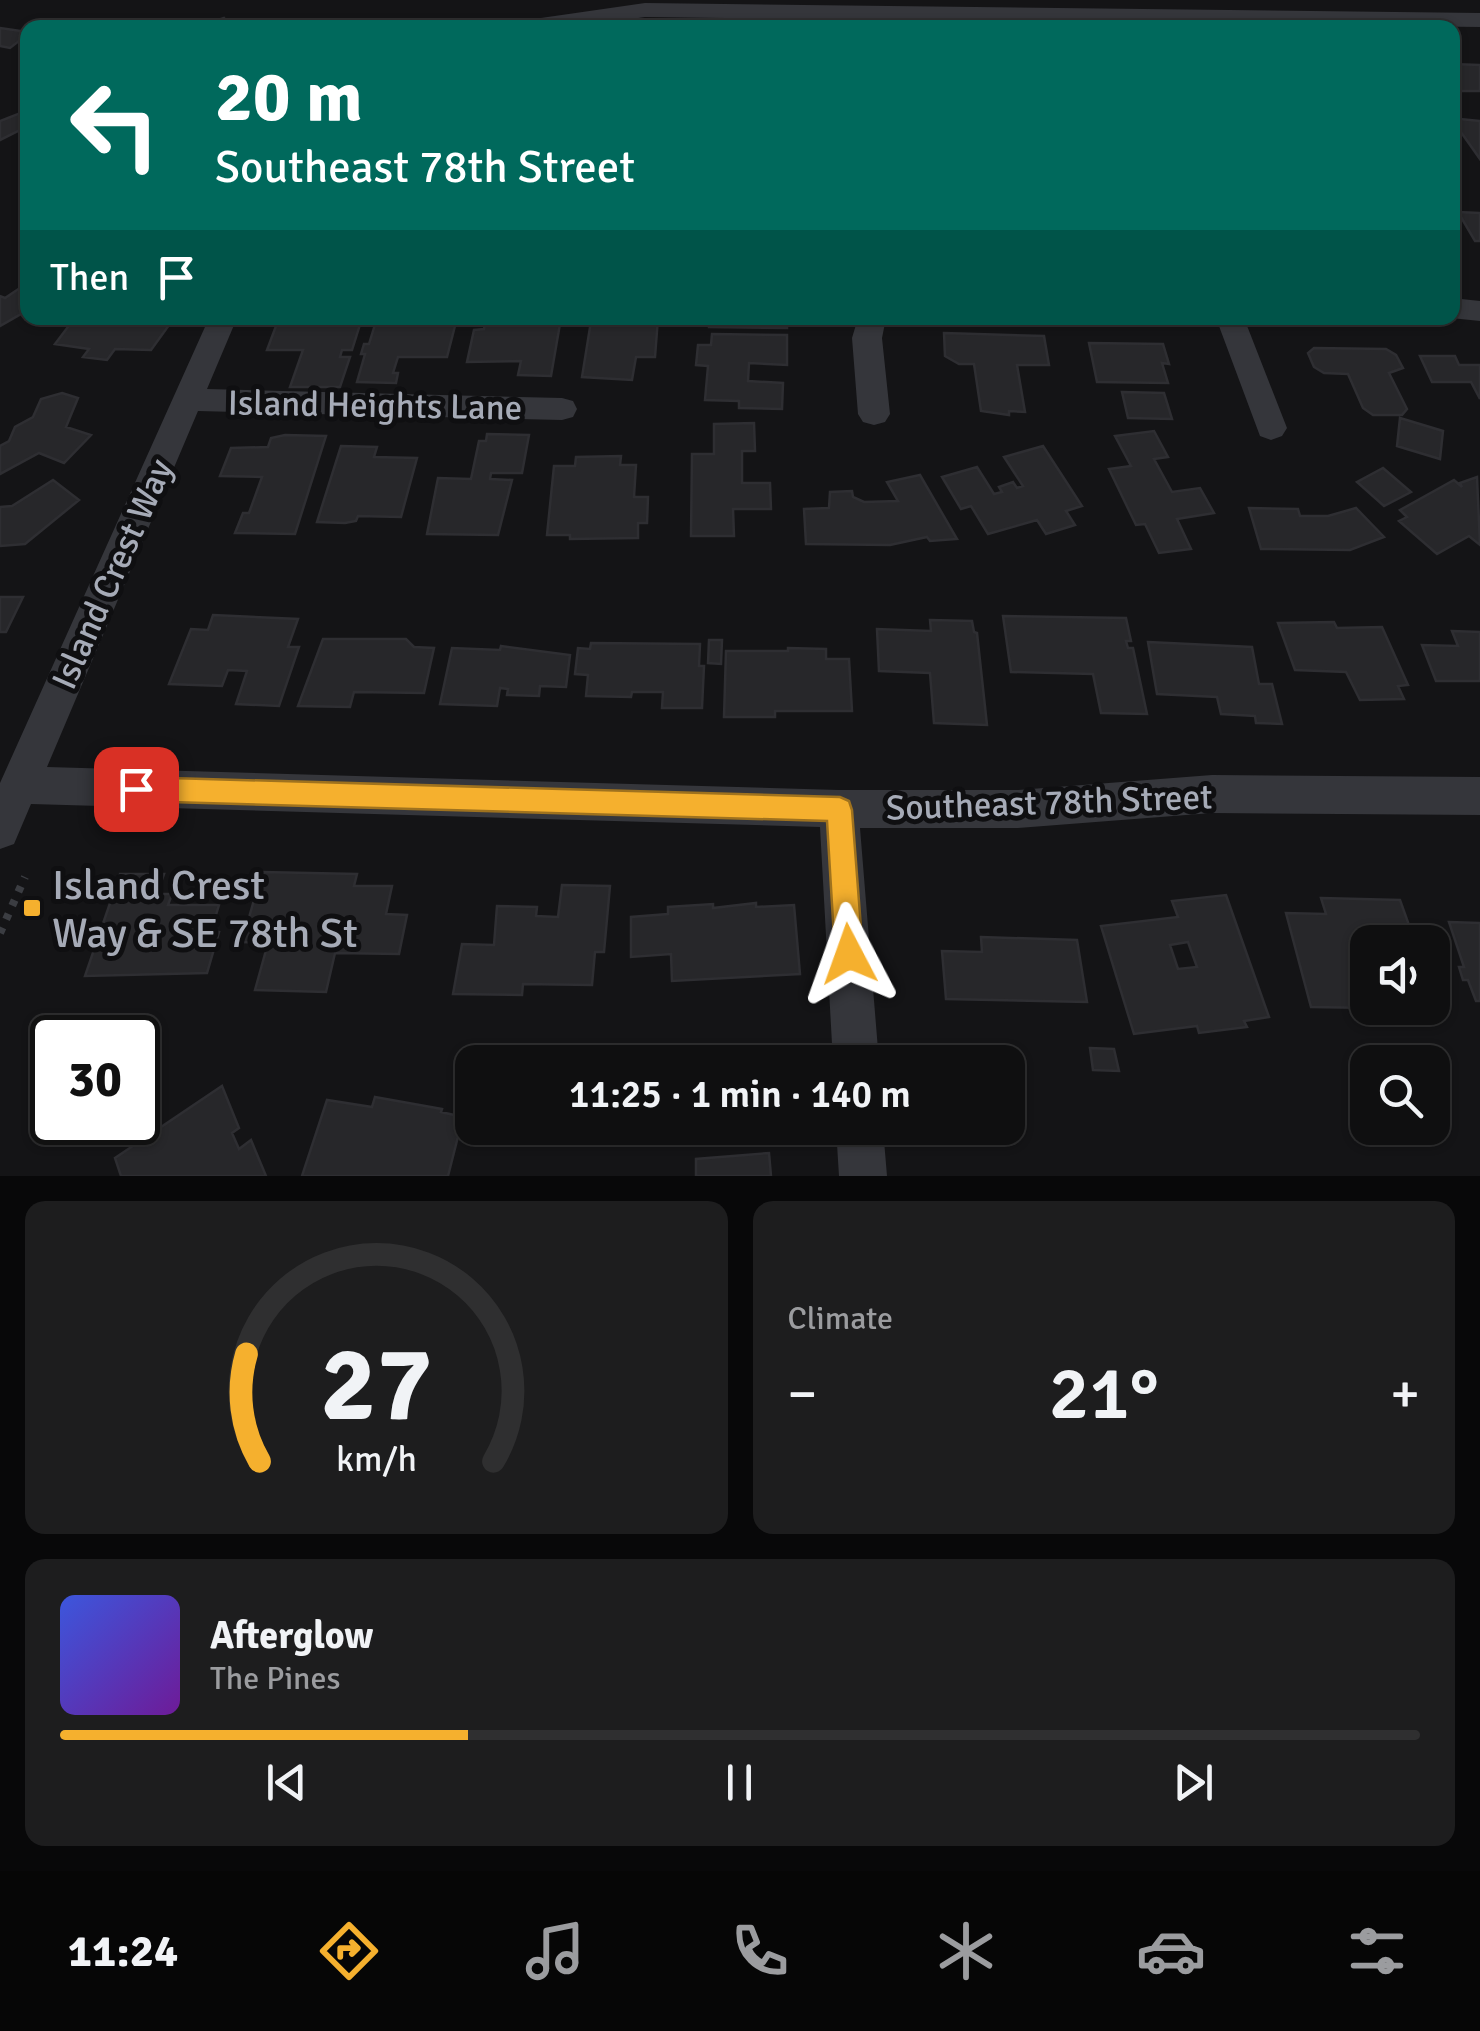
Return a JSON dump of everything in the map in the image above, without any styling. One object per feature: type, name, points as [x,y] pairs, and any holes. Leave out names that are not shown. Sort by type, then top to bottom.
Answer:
[{"type":"street","points":[[562,20],[647,5],[991,20]]},
{"type":"street","name":"Island Crest Way","points":[[0,830],[220,325]]},
{"type":"street","points":[[870,325],[867,338],[874,414]]},
{"type":"street","points":[[1233,325],[1272,428]]},
{"type":"street","name":"Island Heights Lane","points":[[188,400],[562,410]]},
{"type":"street","name":"Southeast 78th Street","points":[[19,785],[840,810],[1018,809],[1212,794],[1480,796]]},
{"type":"street","points":[[840,810],[855,1045]]},
{"type":"street","points":[[861,1145],[863,1176]]},
{"type":"path","points":[[0,933],[25,878]]},
{"type":"building","points":[[0,28],[20,31],[20,40],[10,48],[0,46]]},
{"type":"building","points":[[1460,64],[1480,65],[1480,91],[1460,91]]},
{"type":"building","points":[[20,113],[20,130],[0,140],[0,121]]},
{"type":"building","points":[[1460,119],[1480,121],[1480,159],[1460,131]]},
{"type":"building","points":[[1460,212],[1480,213],[1480,241],[1475,241]]},
{"type":"building","points":[[20,288],[20,315],[0,326],[0,296],[5,298]]},
{"type":"building","points":[[69,325],[169,325],[151,350],[115,349],[107,360],[83,357],[89,349],[55,344]]},
{"type":"building","points":[[276,325],[360,325],[352,350],[342,350],[340,357],[350,357],[340,387],[290,387],[303,350],[267,350]]},
{"type":"building","points":[[375,325],[455,325],[447,357],[398,357],[393,373],[398,373],[396,383],[357,382],[364,344],[369,344]]},
{"type":"building","points":[[485,325],[560,325],[551,376],[518,375],[521,361],[467,362],[474,330],[484,329]]},
{"type":"building","points":[[590,325],[657,325],[655,357],[636,357],[632,380],[582,377]]},
{"type":"building","points":[[709,325],[787,325],[787,328]]},
{"type":"building","points":[[944,333],[1044,336],[1049,365],[1017,365],[1025,412],[1009,411],[1009,415],[981,411],[974,364],[959,364],[945,356]]},
{"type":"building","points":[[712,334],[787,335],[787,365],[749,363],[748,381],[783,383],[782,409],[739,408],[739,401],[705,400],[708,366],[696,365],[698,345],[711,345]]},
{"type":"building","points":[[1089,343],[1163,344],[1169,364],[1162,363],[1168,383],[1097,382]]},
{"type":"building","points":[[1314,348],[1386,349],[1396,355],[1403,368],[1389,373],[1407,409],[1402,415],[1373,415],[1363,408],[1348,374],[1324,373],[1314,367],[1308,353]]},
{"type":"building","points":[[1420,356],[1455,356],[1459,365],[1480,365],[1480,399],[1471,382],[1432,382]]},
{"type":"building","points":[[1122,392],[1164,393],[1172,419],[1128,418]]},
{"type":"building","points":[[62,393],[78,398],[66,427],[91,435],[64,463],[39,453],[0,474],[0,446],[9,441],[15,427],[33,417],[41,399]]},
{"type":"building","points":[[1400,418],[1443,431],[1440,459],[1397,446]]},
{"type":"building","points":[[754,423],[755,451],[742,451],[742,483],[770,483],[771,509],[733,509],[734,536],[691,536],[692,454],[714,454],[714,424]]},
{"type":"building","points":[[1154,431],[1168,457],[1154,459],[1172,492],[1200,488],[1214,513],[1177,519],[1191,549],[1159,553],[1145,524],[1136,525],[1109,469],[1131,466],[1115,436]]},
{"type":"building","points":[[487,434],[529,435],[522,473],[491,473],[490,479],[512,480],[498,535],[427,534],[438,478],[471,479],[479,441],[486,441]]},
{"type":"building","points":[[326,436],[295,534],[235,533],[243,513],[249,513],[262,477],[220,476],[231,448],[268,447],[271,438]]},
{"type":"building","points":[[341,446],[377,447],[374,457],[417,458],[401,517],[358,516],[356,521],[345,523],[317,522]]},
{"type":"building","points":[[1043,446],[1082,506],[1066,511],[1075,525],[1046,534],[1037,520],[988,534],[971,506],[961,509],[942,477],[977,467],[994,494],[1002,492],[999,487],[1013,482],[1017,488],[1023,486],[1004,457]]},
{"type":"building","points":[[621,456],[620,465],[636,465],[634,497],[648,497],[647,523],[638,523],[638,538],[570,539],[570,535],[547,535],[554,466],[575,466],[576,457]]},
{"type":"building","points":[[1383,468],[1411,492],[1384,506],[1357,482]]},
{"type":"building","points":[[920,475],[957,539],[930,541],[927,537],[890,545],[806,544],[804,509],[829,508],[830,492],[852,491],[853,497],[864,502],[898,501],[887,482]]},
{"type":"building","points":[[1477,477],[1480,545],[1469,536],[1437,554],[1399,521],[1407,517],[1400,510],[1454,480],[1462,487],[1460,483]]},
{"type":"building","points":[[53,480],[79,500],[25,544],[0,546],[0,507],[12,506]]},
{"type":"building","points":[[1249,508],[1298,509],[1300,516],[1328,516],[1356,508],[1384,537],[1350,550],[1261,549]]},
{"type":"building","points":[[0,597],[23,597],[6,632],[0,632]]},
{"type":"building","points":[[213,615],[298,619],[288,647],[299,647],[279,706],[236,704],[247,671],[228,670],[222,686],[169,684],[191,629],[208,630]]},
{"type":"building","points":[[1003,616],[1126,618],[1131,641],[1126,641],[1128,648],[1133,648],[1147,714],[1101,713],[1093,674],[1011,672]]},
{"type":"building","points":[[930,620],[972,621],[977,633],[987,725],[934,723],[930,673],[879,671],[877,629],[931,631]]},
{"type":"building","points":[[1334,622],[1337,628],[1382,627],[1408,685],[1398,686],[1404,699],[1360,700],[1346,672],[1295,670],[1278,623]]},
{"type":"building","points":[[1452,631],[1480,632],[1480,681],[1436,681],[1422,645],[1458,646]]},
{"type":"building","points":[[323,639],[406,639],[414,647],[434,648],[424,693],[354,692],[350,707],[298,706]]},
{"type":"building","points":[[709,640],[722,640],[721,664],[708,663]]},
{"type":"building","points":[[1148,642],[1252,647],[1259,684],[1272,684],[1282,724],[1256,723],[1255,716],[1221,714],[1217,697],[1157,694]]},
{"type":"building","points":[[591,643],[700,644],[699,666],[704,666],[702,708],[662,708],[663,692],[632,692],[631,697],[586,696],[588,675],[575,674],[578,648],[590,649]]},
{"type":"building","points":[[501,646],[570,655],[566,687],[540,686],[539,696],[507,695],[508,689],[500,688],[497,706],[440,704],[452,648],[500,650]]},
{"type":"building","points":[[826,649],[826,659],[849,659],[852,711],[775,711],[775,717],[724,717],[726,651]]},
{"type":"building","points":[[262,872],[357,874],[354,886],[392,886],[386,914],[407,915],[399,954],[335,953],[326,992],[255,990],[268,943],[242,942]]},
{"type":"building","points":[[120,874],[164,874],[157,894],[172,894],[168,905],[219,905],[211,931],[219,932],[207,973],[85,976]]},
{"type":"building","points":[[562,885],[610,886],[604,952],[595,952],[592,985],[523,984],[522,995],[453,994],[462,944],[494,945],[497,906],[537,907],[536,916],[558,917]]},
{"type":"building","points":[[1226,895],[1269,1017],[1244,1021],[1247,1027],[1199,1033],[1197,1026],[1134,1034],[1101,926],[1178,917],[1172,901]],"holes":[[[1188,942],[1197,967],[1178,969],[1170,945]]]},
{"type":"building","points":[[1321,898],[1400,900],[1409,925],[1350,925],[1350,1008],[1311,1007],[1286,913],[1326,914]]},
{"type":"building","points":[[756,903],[756,907],[794,905],[800,974],[672,981],[671,954],[631,957],[631,917],[668,914],[668,907],[713,904],[713,908]]},
{"type":"building","points":[[1449,922],[1480,923],[1480,1001],[1476,1001],[1468,980],[1463,980],[1459,967],[1464,967]]},
{"type":"building","points":[[981,937],[1077,940],[1087,1002],[946,999],[942,951],[982,952]]},
{"type":"building","points":[[1090,1048],[1114,1049],[1119,1071],[1093,1070]]},
{"type":"building","points":[[222,1086],[239,1128],[232,1133],[239,1149],[251,1140],[266,1176],[121,1176],[115,1158],[134,1145],[160,1145],[160,1128]]},
{"type":"building","points":[[375,1097],[442,1109],[441,1112],[455,1115],[456,1145],[448,1176],[302,1176],[327,1100],[372,1107]]},
{"type":"building","points":[[769,1153],[771,1176],[696,1176],[696,1159]]},
{"type":"place","name":"Island Crest Way & SE 78th St","points":[[32,908]]},
{"type":"route","points":[[136,789],[840,810],[849,954]]}]
